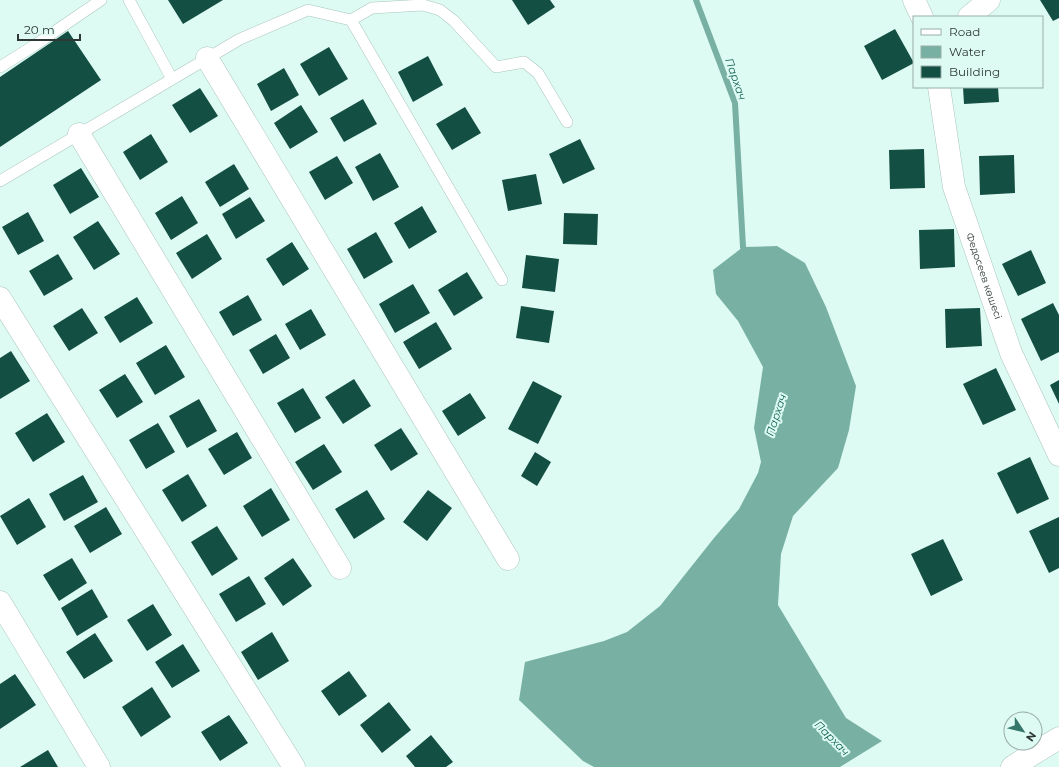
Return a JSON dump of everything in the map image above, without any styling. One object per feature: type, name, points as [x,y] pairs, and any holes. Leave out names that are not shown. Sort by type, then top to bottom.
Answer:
[{"type":"street","points":[[914,0],[922,16]]},
{"type":"street","points":[[969,16],[989,0]]},
{"type":"street","points":[[207,58],[508,559]]},
{"type":"street","name":"Федосеев көшесі","points":[[939,88],[954,186],[1011,353],[1059,454]]},
{"type":"street","points":[[79,134],[340,568]]},
{"type":"street","points":[[0,298],[294,767]]},
{"type":"street","points":[[0,602],[100,767]]},
{"type":"street","points":[[1012,767],[1059,738]]},
{"type":"lane","points":[[0,67],[101,0]]},
{"type":"lane","points":[[129,0],[172,79]]},
{"type":"lane","points":[[0,182],[240,38],[308,10],[351,20],[372,8],[423,6],[440,10],[454,21],[496,67],[524,62],[538,73],[567,122]]},
{"type":"lane","points":[[351,20],[502,280]]},
{"type":"water","points":[[777,246],[805,263],[826,307],[856,386],[849,430],[838,468],[793,516],[781,554],[778,605],[846,718],[882,741],[840,767],[594,767],[583,761],[519,700],[525,662],[604,641],[627,632],[660,606],[739,509],[758,473],[761,462],[754,428],[763,367],[738,321],[716,294],[713,270],[743,247]]},
{"type":"building","points":[[168,0],[223,0],[183,24]]},
{"type":"building","points":[[512,0],[550,0],[555,7],[528,25]]},
{"type":"building","points":[[1040,0],[1059,0],[1059,18],[1053,21]]},
{"type":"building","points":[[895,29],[913,64],[882,80],[864,46]]},
{"type":"building","points":[[68,31],[101,80],[0,147],[0,77]]},
{"type":"building","points":[[329,47],[348,79],[319,96],[300,64]]},
{"type":"building","points":[[428,56],[443,85],[413,102],[398,72]]},
{"type":"building","points":[[284,68],[299,95],[271,111],[257,84]]},
{"type":"building","points":[[200,88],[218,116],[190,133],[172,105]]},
{"type":"building","points":[[963,88],[998,88],[999,102],[964,104]]},
{"type":"building","points":[[363,99],[377,124],[344,142],[330,118]]},
{"type":"building","points":[[301,105],[318,132],[290,149],[274,123]]},
{"type":"building","points":[[465,107],[481,133],[452,150],[436,124]]},
{"type":"building","points":[[151,134],[168,162],[140,180],[123,152]]},
{"type":"building","points":[[580,139],[595,169],[563,184],[549,154]]},
{"type":"building","points":[[924,149],[925,188],[890,189],[889,150]]},
{"type":"building","points":[[380,153],[399,187],[373,201],[355,167]]},
{"type":"building","points":[[1014,155],[1015,193],[980,195],[979,156]]},
{"type":"building","points":[[337,156],[353,183],[325,200],[309,172]]},
{"type":"building","points":[[234,164],[249,189],[220,207],[205,182]]},
{"type":"building","points":[[81,168],[99,197],[70,214],[53,185]]},
{"type":"building","points":[[536,174],[542,204],[508,211],[502,180]]},
{"type":"building","points":[[182,196],[198,223],[171,240],[155,213]]},
{"type":"building","points":[[250,197],[265,221],[236,239],[222,214]]},
{"type":"building","points":[[422,206],[437,232],[409,249],[394,223]]},
{"type":"building","points":[[28,212],[44,241],[18,255],[2,227]]},
{"type":"building","points":[[564,213],[598,214],[597,245],[563,244]]},
{"type":"building","points":[[98,221],[120,254],[94,270],[73,237]]},
{"type":"building","points":[[954,229],[955,267],[920,269],[919,230]]},
{"type":"building","points":[[376,232],[393,262],[364,279],[347,249]]},
{"type":"building","points":[[207,234],[222,259],[192,279],[176,253]]},
{"type":"building","points":[[292,242],[309,269],[283,286],[266,259]]},
{"type":"building","points":[[1031,250],[1046,283],[1018,296],[1002,264]]},
{"type":"building","points":[[58,254],[73,279],[44,296],[29,271]]},
{"type":"building","points":[[526,255],[559,259],[555,292],[522,288]]},
{"type":"building","points":[[467,272],[483,298],[454,316],[438,290]]},
{"type":"building","points":[[413,284],[430,313],[395,333],[379,304]]},
{"type":"building","points":[[248,295],[262,320],[233,336],[219,312]]},
{"type":"building","points":[[137,297],[153,323],[120,343],[104,317]]},
{"type":"building","points":[[1053,303],[1059,315],[1059,352],[1041,361],[1021,319]]},
{"type":"building","points":[[521,306],[554,311],[549,343],[516,338]]},
{"type":"building","points":[[82,308],[98,333],[69,351],[53,326]]},
{"type":"building","points":[[980,308],[982,346],[946,348],[945,309]]},
{"type":"building","points":[[311,309],[326,335],[300,350],[285,324]]},
{"type":"building","points":[[436,322],[452,349],[419,369],[403,342]]},
{"type":"building","points":[[276,334],[290,358],[263,374],[249,350]]},
{"type":"building","points":[[166,345],[185,377],[155,395],[136,363]]},
{"type":"building","points":[[11,351],[30,381],[0,399],[0,358]]},
{"type":"building","points":[[996,368],[1016,410],[983,425],[963,384]]},
{"type":"building","points":[[125,374],[143,402],[117,418],[99,390]]},
{"type":"building","points":[[354,379],[371,406],[343,424],[325,397]]},
{"type":"building","points":[[1059,380],[1059,404],[1050,385]]},
{"type":"building","points":[[533,381],[562,396],[538,444],[508,429]]},
{"type":"building","points":[[303,388],[321,418],[295,433],[277,403]]},
{"type":"building","points":[[470,393],[486,418],[458,436],[442,411]]},
{"type":"building","points":[[199,399],[217,431],[187,448],[169,416]]},
{"type":"building","points":[[47,413],[65,442],[33,462],[15,433]]},
{"type":"building","points":[[158,423],[175,452],[146,469],[129,440]]},
{"type":"building","points":[[401,428],[418,454],[391,471],[374,445]]},
{"type":"building","points":[[237,432],[252,458],[224,475],[208,449]]},
{"type":"building","points":[[324,444],[342,472],[313,490],[295,462]]},
{"type":"building","points":[[535,452],[551,462],[537,486],[521,476]]},
{"type":"building","points":[[1030,457],[1049,499],[1017,514],[997,473]]},
{"type":"building","points":[[188,474],[207,506],[182,522],[162,490]]},
{"type":"building","points":[[83,475],[98,502],[64,521],[49,494]]},
{"type":"building","points":[[271,488],[290,520],[262,537],[243,506]]},
{"type":"building","points":[[367,490],[385,519],[354,539],[335,509]]},
{"type":"building","points":[[428,490],[452,508],[427,541],[403,522]]},
{"type":"building","points":[[29,498],[46,527],[17,545],[0,516]]},
{"type":"building","points":[[106,507],[122,534],[90,553],[74,526]]},
{"type":"building","points":[[1059,517],[1059,568],[1049,573],[1029,531]]},
{"type":"building","points":[[217,526],[238,559],[212,576],[191,542]]},
{"type":"building","points":[[943,539],[963,580],[931,596],[911,554]]},
{"type":"building","points":[[72,558],[87,583],[59,601],[43,575]]},
{"type":"building","points":[[293,558],[312,586],[283,606],[264,578]]},
{"type":"building","points":[[249,576],[266,604],[236,622],[219,594]]},
{"type":"building","points":[[92,589],[108,617],[77,636],[61,608]]},
{"type":"building","points":[[153,604],[172,635],[147,651],[127,620]]},
{"type":"building","points":[[272,632],[289,661],[258,680],[241,652]]},
{"type":"building","points":[[95,633],[113,661],[84,679],[66,652]]},
{"type":"building","points":[[183,644],[200,671],[172,688],[155,662]]},
{"type":"building","points":[[349,671],[367,696],[339,716],[321,691]]},
{"type":"building","points":[[15,674],[36,705],[0,729],[0,684]]},
{"type":"building","points":[[152,687],[171,717],[141,737],[122,707]]},
{"type":"building","points":[[389,702],[411,730],[382,753],[360,725]]},
{"type":"building","points":[[229,715],[248,743],[220,761],[201,732]]},
{"type":"building","points":[[431,735],[453,762],[446,767],[415,767],[406,756]]},
{"type":"building","points":[[48,750],[58,767],[20,767]]},
{"type":"waterway","name":"Пархач","points":[[696,0],[735,103],[743,247],[746,255]]}]
